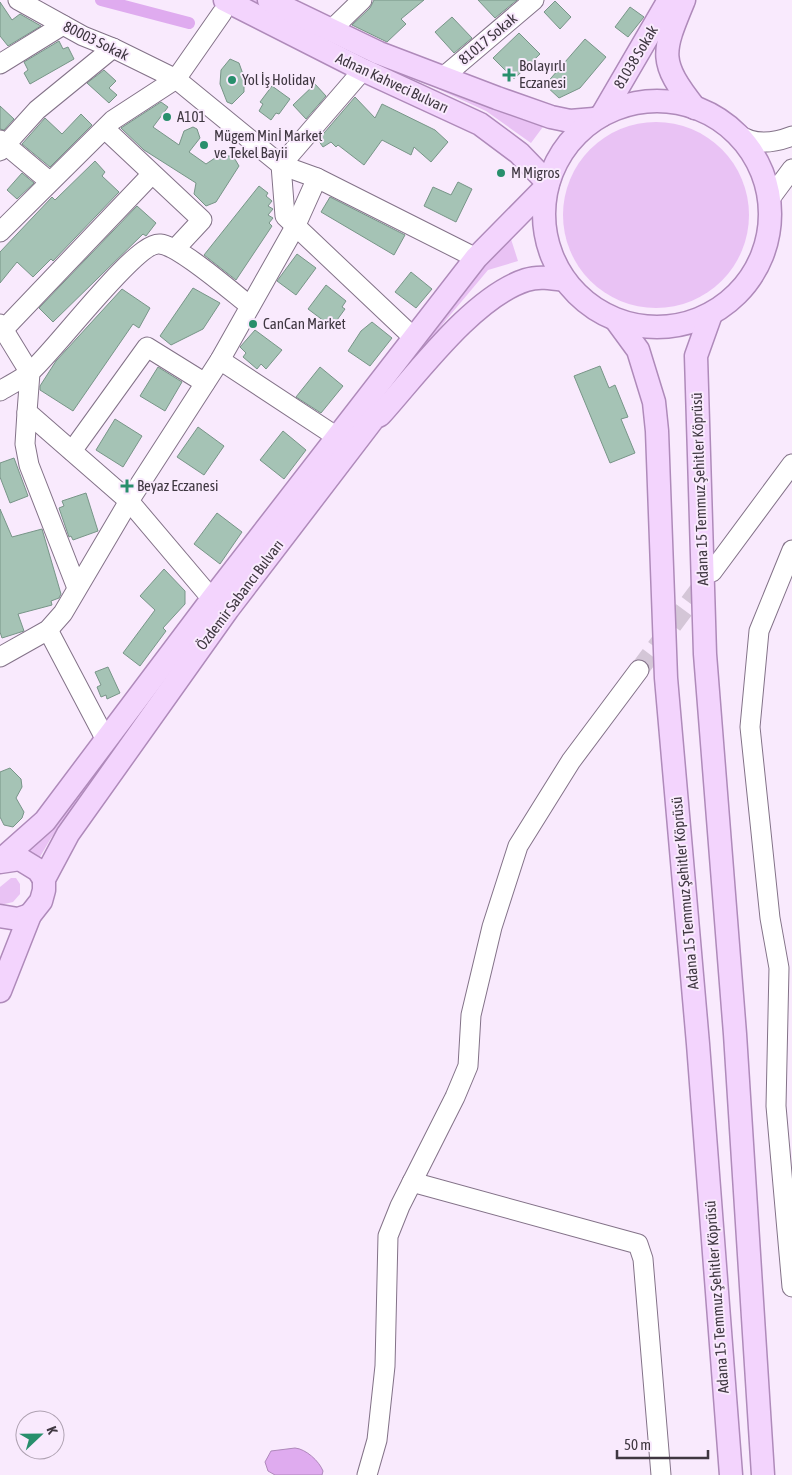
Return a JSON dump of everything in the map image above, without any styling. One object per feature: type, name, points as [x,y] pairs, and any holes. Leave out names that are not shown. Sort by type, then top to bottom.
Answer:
[{"type":"main road","name":"Adnan Kahveci Bulvarı","points":[[269,0],[330,31],[442,78],[570,121],[598,117]]},
{"type":"main road","name":"81038 Sokak","points":[[598,117],[669,0]]},
{"type":"main road","name":"81038 Sokak","points":[[684,0],[671,31],[666,57],[670,73],[695,108]]},
{"type":"main road","name":"Adnan Kahveci Bulvarı","points":[[223,6],[480,124],[519,153],[548,185]]},
{"type":"main road","points":[[635,102],[671,102],[695,108],[709,114],[737,133],[761,169],[770,200],[767,241],[754,274],[728,303],[711,314],[666,328],[630,325],[600,313],[584,302],[564,280],[553,261],[544,230],[548,185],[562,152],[572,139],[598,117],[635,102]]},
{"type":"main road","name":"Özdemir Sabancı Bulvarı","points":[[0,862],[45,821],[212,599],[476,258],[548,185]]},
{"type":"main road","name":"Özdemir Sabancı Bulvarı","points":[[0,991],[30,915],[41,901],[44,879],[68,834],[228,609],[374,418],[380,415],[447,340],[488,301],[508,287],[526,280],[550,277],[564,280]]},
{"type":"main road","name":"Adana 15 Temmuz Şehitler Köprüsü","points":[[711,314],[696,356],[705,654],[735,1034],[763,1475]]},
{"type":"main road","name":"Adana 15 Temmuz Şehitler Köprüsü","points":[[616,320],[638,350],[654,402],[657,431],[666,678],[698,1044],[731,1475]]},
{"type":"main road","points":[[0,862],[20,859],[38,870],[44,879]]},
{"type":"main road","points":[[0,916],[18,919],[30,915]]},
{"type":"street","name":"80003 Sokak","points":[[18,0],[62,25],[176,79],[281,165],[317,178],[476,258]]},
{"type":"street","points":[[330,31],[362,0]]},
{"type":"street","name":"81017 Sokak","points":[[442,78],[534,0]]},
{"type":"street","points":[[0,232],[113,120],[176,79],[223,6]]},
{"type":"street","points":[[0,64],[62,25]]},
{"type":"street","points":[[49,182],[2,146],[37,110],[113,48]]},
{"type":"street","points":[[362,70],[281,165],[285,216],[414,338]]},
{"type":"street","points":[[104,129],[202,220],[175,249]]},
{"type":"street","points":[[737,133],[744,139],[765,143],[792,136]]},
{"type":"street","points":[[770,200],[792,169]]},
{"type":"street","points":[[78,588],[29,465],[25,444],[30,373],[2,327],[152,174]]},
{"type":"street","points":[[1,653],[48,630],[63,613],[128,501],[220,360],[295,227],[317,178]]},
{"type":"street","points":[[0,391],[30,373],[96,299],[141,252],[151,245],[160,244],[175,249],[250,306]]},
{"type":"street","points":[[72,451],[147,347],[205,383]]},
{"type":"street","points":[[220,360],[337,437]]},
{"type":"street","points":[[27,412],[128,501],[212,599]]},
{"type":"street","points":[[712,572],[792,464]]},
{"type":"street","points":[[792,550],[759,631],[750,727],[770,918],[779,968],[776,1106],[792,1286]]},
{"type":"street","points":[[48,630],[106,740]]},
{"type":"street","points":[[367,1475],[377,1440],[385,1366],[388,1236],[412,1182],[456,1097],[468,1066],[471,1015],[492,927],[518,846],[571,761],[638,670]]},
{"type":"street","points":[[412,1182],[638,1244],[642,1259],[661,1475]]},
{"type":"shaded area","points":[[245,0],[256,0],[548,120],[531,143],[486,111]]},
{"type":"shaded area","points":[[665,122],[692,129],[708,137],[722,149],[734,163],[742,179],[748,197],[748,233],[742,251],[734,267],[722,281],[708,293],[692,301],[674,307],[647,308],[620,301],[604,293],[578,267],[564,233],[563,206],[570,179],[578,163],[604,137],[638,123]]},
{"type":"shaded area","points":[[510,236],[518,261],[488,270],[446,320],[51,838],[37,862],[25,854],[444,312]]},
{"type":"shaded area","points":[[11,878],[16,878],[20,884],[20,894],[13,902],[0,905],[0,887]]},
{"type":"shaded area","points":[[295,1448],[308,1453],[315,1460],[323,1471],[322,1475],[275,1475],[268,1471],[265,1462],[271,1451]]},
{"type":"building","points":[[374,0],[424,0],[401,19],[406,24],[387,42],[352,25],[370,8]]},
{"type":"building","points":[[478,0],[517,0],[495,18]]},
{"type":"building","points":[[555,1],[571,17],[560,29],[544,12]]},
{"type":"building","points":[[0,2],[12,20],[20,14],[41,26],[8,46],[0,36]]},
{"type":"building","points":[[630,7],[644,17],[628,37],[615,27]]},
{"type":"building","points":[[452,17],[472,38],[454,53],[435,32]]},
{"type":"building","points":[[519,33],[540,54],[514,79],[493,58]]},
{"type":"building","points":[[585,39],[606,57],[580,88],[559,98],[545,85]]},
{"type":"building","points":[[59,41],[63,49],[68,47],[74,59],[30,84],[24,73],[28,70],[24,62]]},
{"type":"building","name":"Yol İş Holiday","points":[[230,59],[239,63],[244,77],[244,92],[232,104],[227,102],[220,84],[221,70]]},
{"type":"building","points":[[104,70],[116,81],[109,88],[117,95],[109,103],[87,83]]},
{"type":"building","points":[[315,84],[326,96],[306,119],[293,105]]},
{"type":"building","points":[[272,86],[290,99],[279,114],[276,113],[271,120],[259,111],[263,104],[260,102]]},
{"type":"building","points":[[355,97],[375,118],[382,104],[435,130],[448,142],[431,162],[414,147],[411,155],[382,140],[364,165],[338,145],[336,147],[331,142],[323,147],[318,140]]},
{"type":"building","points":[[161,102],[168,107],[153,127],[179,145],[184,131],[193,127],[197,129],[200,138],[189,152],[206,164],[218,156],[233,156],[239,166],[216,202],[206,206],[194,194],[196,183],[144,150],[121,128]]},
{"type":"building","points":[[0,106],[14,119],[4,130],[0,129]]},
{"type":"building","points":[[81,114],[92,125],[50,167],[22,144],[45,118],[62,134]]},
{"type":"building","points":[[95,161],[105,172],[102,176],[119,192],[53,261],[51,259],[33,277],[17,262],[0,283],[0,252],[52,197],[55,200]]},
{"type":"building","points":[[22,173],[34,183],[17,199],[7,190]]},
{"type":"building","points":[[458,182],[472,189],[456,222],[424,206],[433,187],[451,195]]},
{"type":"building","points":[[259,186],[268,193],[266,196],[272,201],[268,206],[273,209],[268,215],[273,218],[269,223],[272,226],[236,280],[204,255]]},
{"type":"building","points":[[330,197],[405,235],[394,255],[321,212]]},
{"type":"building","points":[[137,206],[156,223],[146,236],[143,234],[53,322],[39,308]]},
{"type":"building","points":[[297,254],[316,268],[296,295],[277,281]]},
{"type":"building","points":[[411,272],[432,289],[416,308],[395,292]]},
{"type":"building","points":[[326,285],[346,301],[342,307],[345,309],[332,327],[308,309]]},
{"type":"building","points":[[193,288],[220,303],[203,329],[171,345],[160,336]]},
{"type":"building","points":[[122,289],[150,308],[139,328],[133,324],[73,411],[40,390],[40,386],[56,361]]},
{"type":"building","points":[[372,322],[392,338],[370,366],[348,351],[361,331]]},
{"type":"building","points":[[255,330],[282,350],[266,369],[261,364],[257,369],[243,357],[246,353],[240,347]]},
{"type":"building","points":[[600,366],[609,388],[615,385],[628,417],[621,419],[635,453],[610,463],[574,376]]},
{"type":"building","points":[[158,367],[182,382],[165,411],[140,396]]},
{"type":"building","points":[[320,367],[343,386],[321,413],[296,397]]},
{"type":"building","points":[[115,419],[142,436],[123,467],[96,450]]},
{"type":"building","points":[[198,427],[224,446],[204,475],[177,457]]},
{"type":"building","points":[[283,431],[306,450],[284,479],[260,460]]},
{"type":"building","points":[[14,458],[28,496],[10,503],[0,477],[0,463]]},
{"type":"building","points":[[86,493],[98,531],[73,540],[71,536],[69,537],[59,508],[64,506],[62,501]]},
{"type":"building","points":[[0,509],[12,537],[42,529],[61,594],[59,598],[51,601],[52,605],[18,614],[24,631],[2,638],[0,632]]},
{"type":"building","points":[[217,513],[242,532],[220,564],[194,544]]},
{"type":"building","points":[[164,569],[185,591],[185,604],[163,628],[166,631],[140,666],[123,653],[155,610],[140,596]]},
{"type":"building","points":[[108,667],[120,693],[107,699],[106,695],[101,697],[97,687],[101,685],[95,672]]},
{"type":"building","points":[[10,768],[21,779],[22,787],[16,798],[24,812],[22,818],[13,827],[4,825],[0,817],[0,772]]},
{"type":"waterway","points":[[101,0],[189,23]]},
{"type":"tunnel","points":[[639,670],[707,579]]},
{"type":"place","name":"Bolayırlı Eczanesi","points":[[509,75]]},
{"type":"place","name":"Yol İş Holiday","points":[[232,80]]},
{"type":"place","name":"A101","points":[[167,117]]},
{"type":"place","name":"Mügem Minİ Market ve Tekel Bayii","points":[[204,145]]},
{"type":"place","name":"M Migros","points":[[501,173]]},
{"type":"place","name":"CanCan Market","points":[[253,324]]},
{"type":"place","name":"Beyaz Eczanesi","points":[[127,486]]}]
